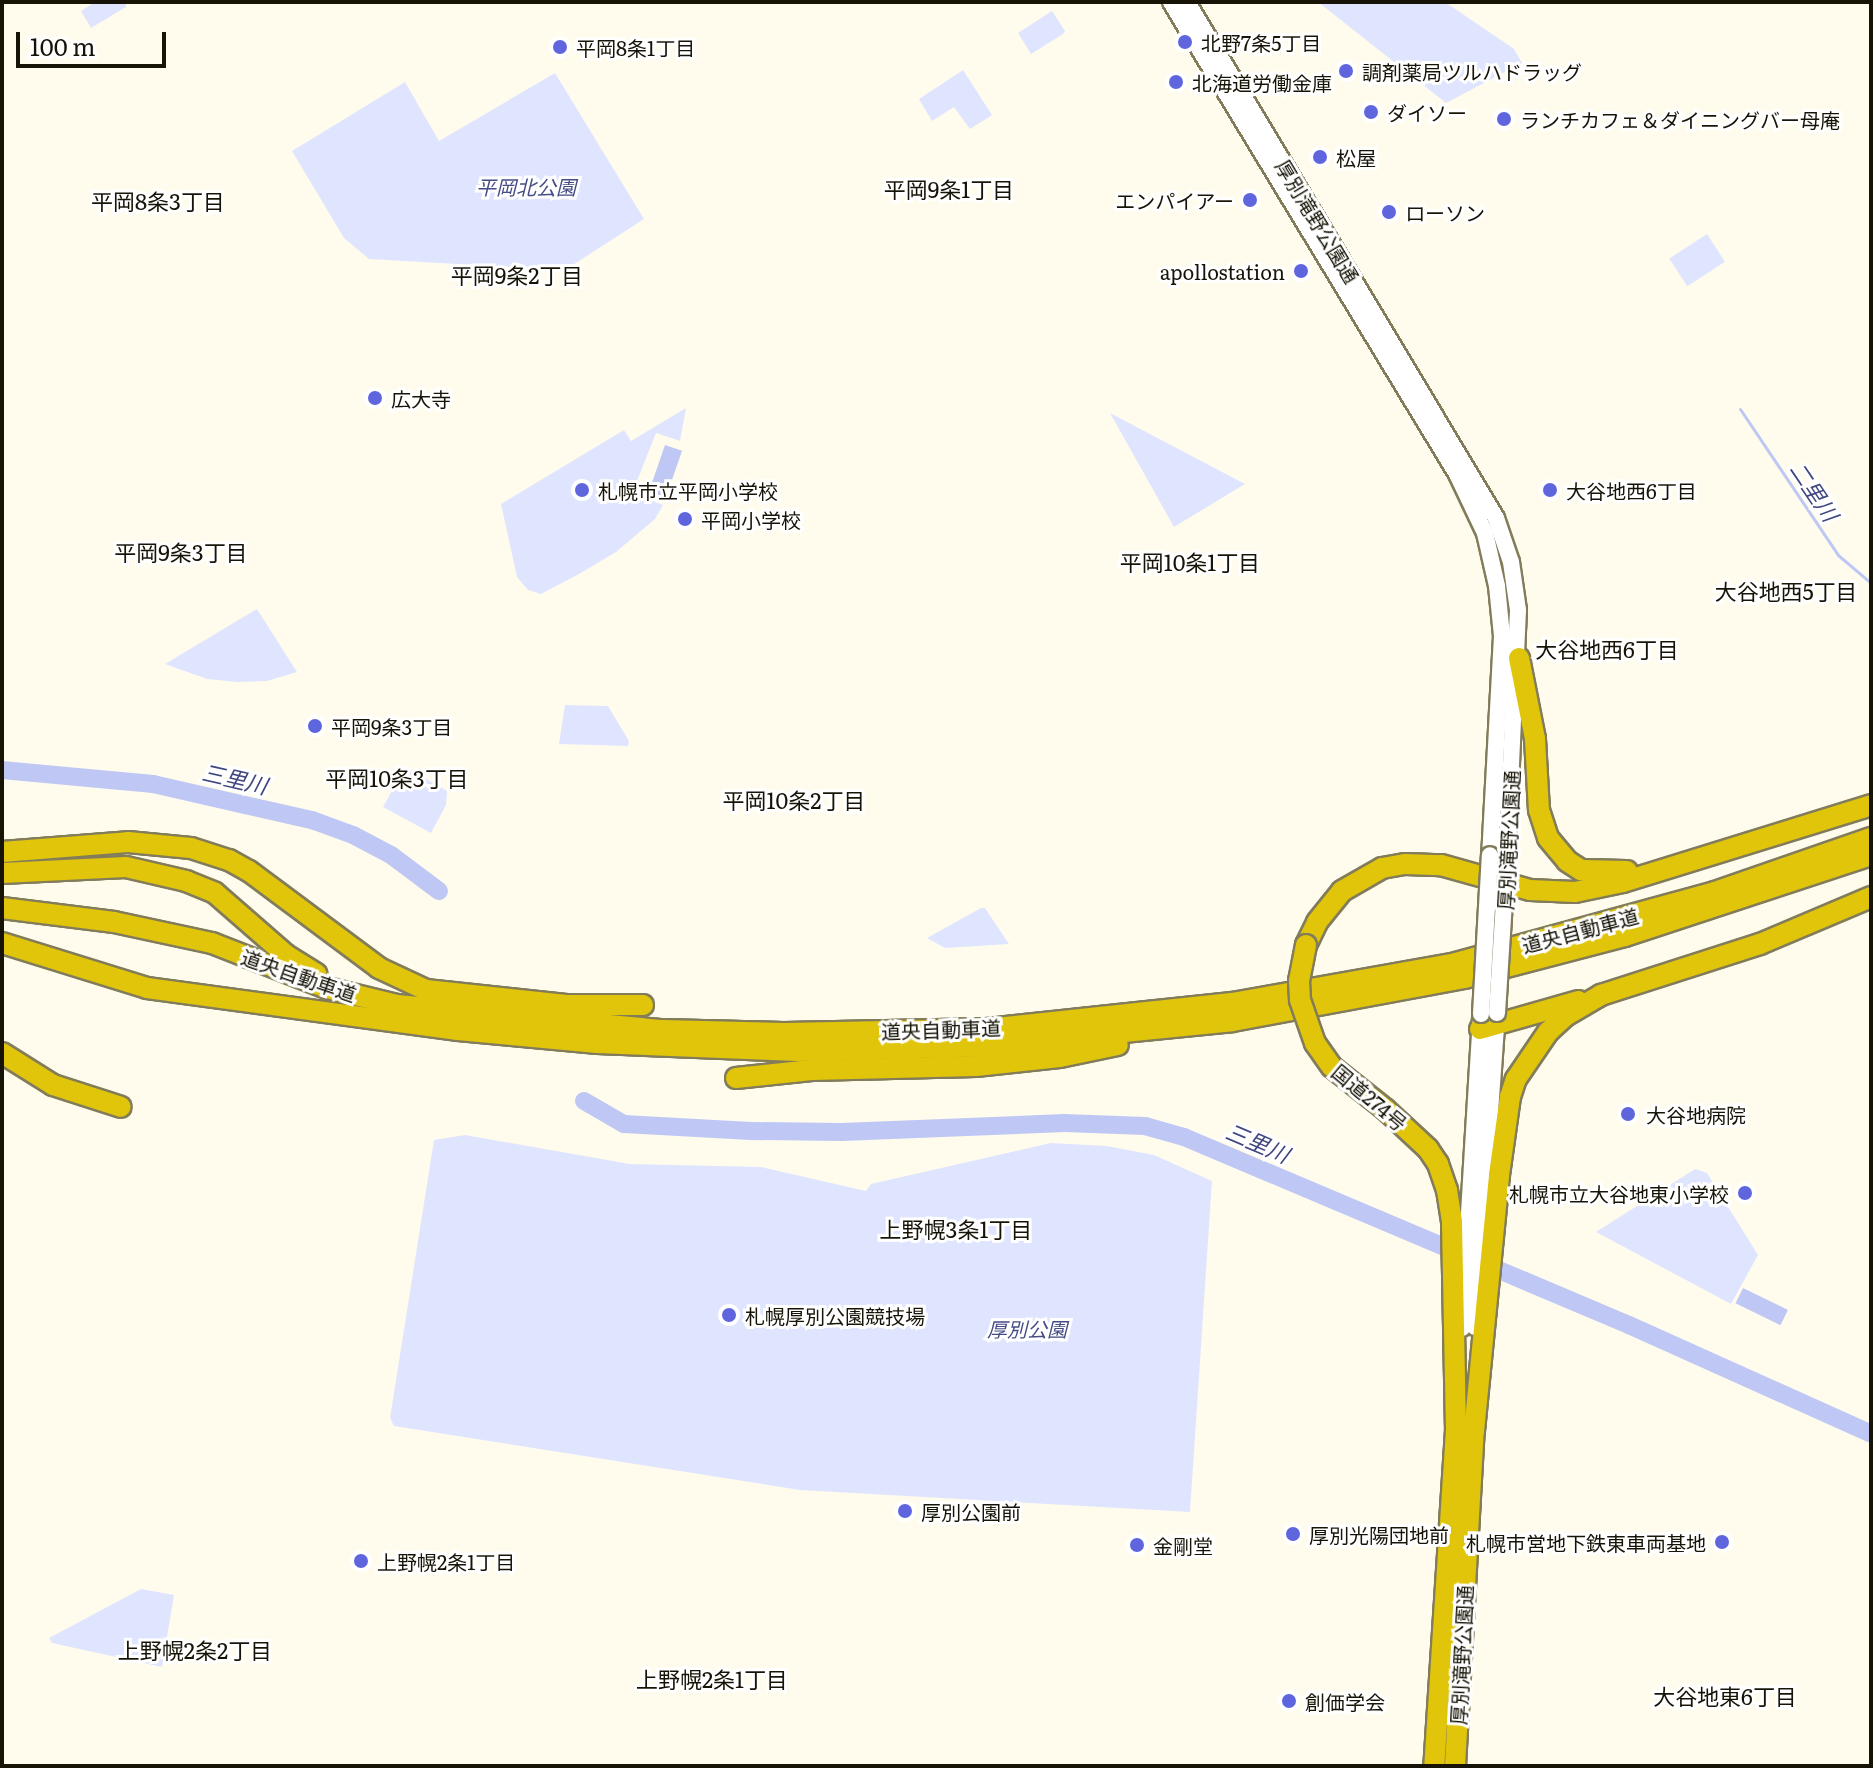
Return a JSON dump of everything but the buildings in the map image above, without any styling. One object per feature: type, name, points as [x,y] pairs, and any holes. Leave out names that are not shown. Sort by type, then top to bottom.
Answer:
[{"type":"highway","points":[[1519,658],[1535,739],[1539,810],[1548,838],[1557,851],[1581,870],[1605,873],[1678,866]]},
{"type":"highway","name":"国道274号","points":[[1465,1430],[1469,1317],[1447,1190],[1428,1149],[1385,1109],[1332,1067],[1315,1043],[1300,1000],[1299,981],[1306,945],[1317,922],[1342,891],[1382,868],[1405,864],[1441,865],[1497,882],[1557,893],[1598,888],[1871,805]]},
{"type":"highway","name":"道央自動車道","points":[[2,908],[114,922],[212,943],[327,988],[397,1005],[598,1027],[784,1033],[987,1029],[1232,1003],[1456,963],[1688,900],[1871,838]]},
{"type":"highway","points":[[2,852],[128,842],[191,848],[229,860],[249,871],[379,968],[426,990],[566,1005],[643,1005]]},
{"type":"highway","name":"道央自動車道","points":[[2,943],[155,989],[458,1030],[597,1043],[797,1051],[983,1046],[1232,1021],[1331,1005],[1527,963],[1725,906],[1871,855]]},
{"type":"highway","points":[[2,873],[126,867],[186,881],[215,893],[286,955],[328,980],[397,1005]]},
{"type":"highway","name":"国道274号","points":[[1465,1430],[1469,1317],[1481,1230],[1516,1079],[1548,1032],[1565,1016],[1601,995],[1760,944],[1871,897]]},
{"type":"highway","points":[[1489,1020],[1601,995]]},
{"type":"highway","points":[[736,1078],[812,1070],[976,1066],[1031,1060],[1084,1053],[1232,1021]]},
{"type":"highway","points":[[2,1053],[53,1085],[121,1107]]},
{"type":"highway","name":"厚別滝野公園通","points":[[1434,1766],[1465,1430]]},
{"type":"highway","name":"厚別滝野公園通","points":[[1455,1766],[1465,1430]]},
{"type":"main road","name":"厚別滝野公園通","points":[[1171,2],[1457,474],[1485,533],[1497,586],[1502,636],[1499,855]]},
{"type":"main road","name":"厚別滝野公園通","points":[[1187,2],[1486,497],[1514,577],[1519,658],[1499,855],[1481,1230]]},
{"type":"green space","points":[[95,2],[126,2],[126,7],[91,28],[81,11]]},
{"type":"green space","points":[[1318,2],[1445,2],[1514,49],[1522,63],[1446,103]]},
{"type":"green space","points":[[1052,11],[1065,31],[1031,54],[1018,33]]},
{"type":"green space","points":[[963,70],[992,115],[970,129],[954,107],[932,121],[919,99]]},
{"type":"green space","name":"平岡北公園","points":[[555,73],[644,219],[565,270],[369,259],[344,238],[292,151],[405,82],[439,141]]},
{"type":"green space","points":[[1707,234],[1725,262],[1687,286],[1669,259]]},
{"type":"green space","points":[[686,408],[680,441],[656,433],[637,481],[645,498],[663,505],[655,519],[616,552],[579,574],[541,594],[528,590],[517,577],[501,504],[624,430],[631,441]]},
{"type":"green space","points":[[1110,413],[1245,484],[1174,527]]},
{"type":"green space","points":[[257,609],[297,672],[267,681],[237,682],[207,679],[165,664]]},
{"type":"green space","points":[[565,705],[608,706],[629,741],[628,746],[559,744]]},
{"type":"green space","points":[[411,770],[447,791],[446,805],[431,833],[383,807],[400,776]]},
{"type":"green space","points":[[985,908],[1009,944],[945,948],[927,938]]},
{"type":"green space","name":"厚別公園","points":[[465,1135],[630,1164],[761,1167],[866,1191],[871,1184],[1051,1143],[1107,1146],[1154,1155],[1212,1181],[1190,1512],[800,1490],[394,1426],[390,1418],[434,1140]]},
{"type":"green space","points":[[1695,1169],[1707,1173],[1758,1255],[1731,1304],[1596,1232]]},
{"type":"green space","points":[[141,1589],[174,1595],[162,1667],[52,1643],[49,1638]]},
{"type":"water","points":[[665,445],[682,451],[664,502],[647,496]]},
{"type":"water","points":[[1743,1288],[1788,1310],[1780,1325],[1736,1303]]},
{"type":"waterway","name":"二里川","points":[[1740,409],[1838,555],[1871,583]]},
{"type":"waterway","name":"三里川","points":[[2,770],[153,784],[312,820],[353,835],[391,855],[439,891]]},
{"type":"waterway","name":"三里川","points":[[584,1101],[624,1124],[751,1131],[842,1132],[1065,1123],[1145,1126],[1184,1137],[1629,1325],[1871,1434]]},
{"type":"place","name":"北野7条5丁目","points":[[1185,42]]},
{"type":"place","name":"平岡8条1丁目","points":[[560,47]]},
{"type":"place","name":"調剤薬局ツルハドラッグ","points":[[1346,71]]},
{"type":"place","name":"北海道労働金庫","points":[[1176,82]]},
{"type":"place","name":"ダイソー","points":[[1371,112]]},
{"type":"place","name":"ランチカフェ＆ダイニングバー母庵","points":[[1504,119]]},
{"type":"place","name":"松屋","points":[[1320,157]]},
{"type":"place","name":"エンパイアー","points":[[1250,200]]},
{"type":"place","name":"ローソン","points":[[1389,212]]},
{"type":"place","name":"apollostation","points":[[1301,271]]},
{"type":"place","name":"広大寺","points":[[375,398]]},
{"type":"place","name":"札幌市立平岡小学校","points":[[582,490]]},
{"type":"place","name":"大谷地西6丁目","points":[[1550,490]]},
{"type":"place","name":"平岡小学校","points":[[685,519]]},
{"type":"place","name":"平岡9条3丁目","points":[[315,726]]},
{"type":"place","name":"大谷地病院","points":[[1628,1114]]},
{"type":"place","name":"札幌市立大谷地東小学校","points":[[1745,1193]]},
{"type":"place","name":"札幌厚別公園競技場","points":[[729,1315]]},
{"type":"place","name":"厚別公園前","points":[[905,1511]]},
{"type":"place","name":"厚別光陽団地前","points":[[1293,1534]]},
{"type":"place","name":"札幌市営地下鉄東車両基地","points":[[1722,1542]]},
{"type":"place","name":"金剛堂","points":[[1137,1545]]},
{"type":"place","name":"上野幌2条1丁目","points":[[361,1561]]},
{"type":"place","name":"創価学会","points":[[1289,1701]]},
{"type":"district","name":"平岡9条1丁目","points":[[949,189]]},
{"type":"district","name":"平岡8条3丁目","points":[[158,201]]},
{"type":"district","name":"平岡9条2丁目","points":[[517,275]]},
{"type":"district","name":"平岡9条3丁目","points":[[181,552]]},
{"type":"district","name":"平岡10条1丁目","points":[[1190,562]]},
{"type":"district","name":"大谷地西5丁目","points":[[1786,591]]},
{"type":"district","name":"大谷地西6丁目","points":[[1607,649]]},
{"type":"district","name":"平岡10条3丁目","points":[[397,778]]},
{"type":"district","name":"平岡10条2丁目","points":[[794,800]]},
{"type":"district","name":"上野幌3条1丁目","points":[[956,1229]]},
{"type":"district","name":"上野幌2条2丁目","points":[[195,1650]]},
{"type":"district","name":"上野幌2条1丁目","points":[[712,1679]]},
{"type":"district","name":"大谷地東6丁目","points":[[1725,1696]]}]
